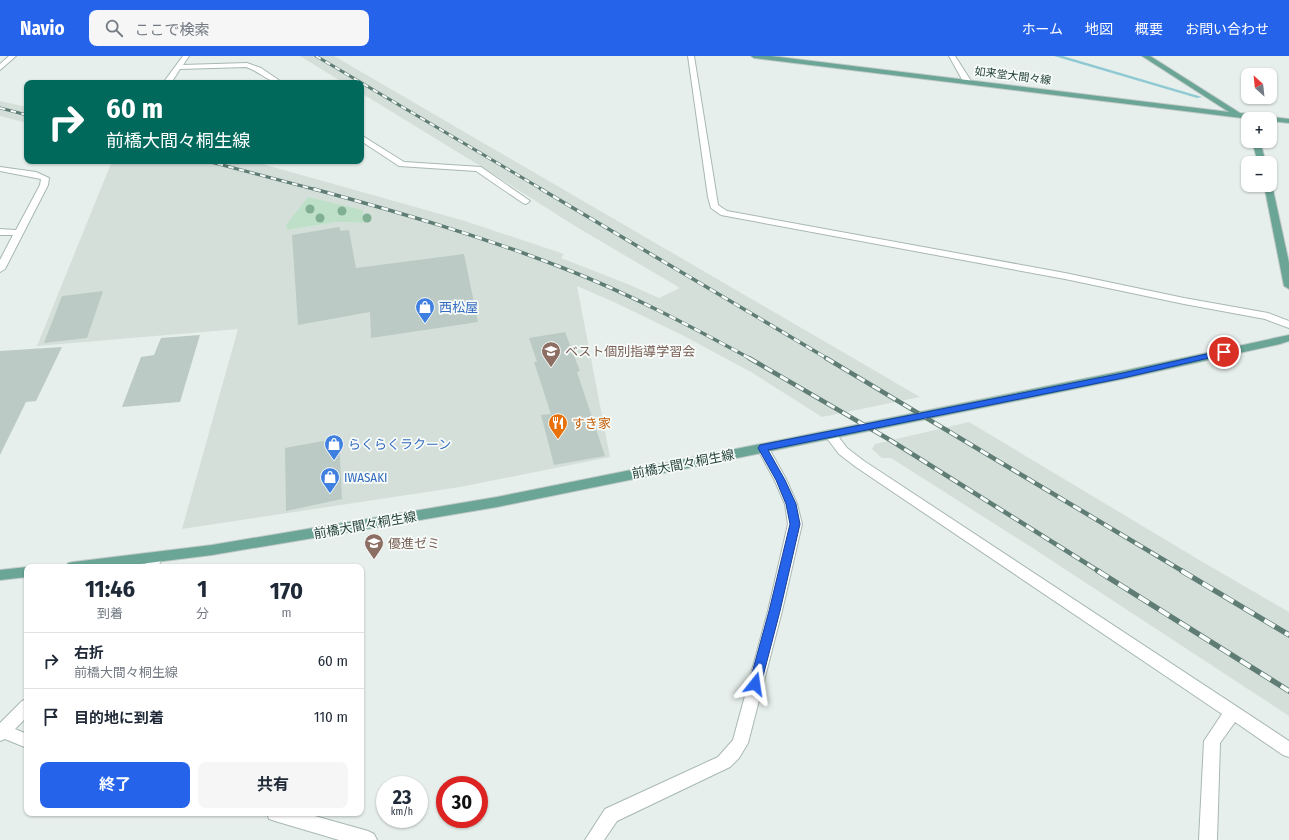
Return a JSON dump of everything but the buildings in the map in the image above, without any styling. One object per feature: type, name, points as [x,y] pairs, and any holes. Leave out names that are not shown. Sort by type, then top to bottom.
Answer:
[{"type":"main road","name":"如来堂大間々線","points":[[754,56],[1239,115]]},
{"type":"main road","points":[[1145,56],[1239,115]]},
{"type":"main road","name":"如来堂大間々線","points":[[1277,120],[1289,122]]},
{"type":"main road","points":[[1269,192],[1289,286]]},
{"type":"main road","name":"前橋大間々桐生線","points":[[121,564],[153,562],[489,503],[1123,375],[1289,338]]},
{"type":"main road","points":[[0,575],[24,572]]},
{"type":"street","points":[[0,68],[13,56]]},
{"type":"street","points":[[169,80],[186,56]]},
{"type":"street","points":[[691,56],[712,197],[714,206],[724,213],[1268,316],[1289,325]]},
{"type":"street","points":[[952,56],[967,81]]},
{"type":"street","points":[[178,67],[247,65],[259,69],[275,80]]},
{"type":"street","points":[[364,139],[402,164],[478,169],[526,201]]},
{"type":"street","points":[[0,169],[45,178],[44,185],[0,269]]},
{"type":"street","points":[[0,232],[19,233]]},
{"type":"street","points":[[830,434],[843,451],[860,464],[1289,750]]},
{"type":"street","points":[[594,840],[611,815],[724,762],[740,743],[775,611],[795,524],[791,504],[763,448]]},
{"type":"street","points":[[24,709],[2,732],[24,740]]},
{"type":"street","points":[[1208,840],[1212,741],[1233,712]]},
{"type":"street","points":[[285,816],[368,840]]},
{"type":"shaded area","points":[[300,56],[334,56],[920,397],[822,417],[751,372],[682,335],[577,286],[610,457],[460,487],[182,529],[238,329],[37,346],[111,164],[264,164],[465,221],[564,254],[561,258],[659,298],[680,288],[575,226],[364,95],[364,80],[339,80]],"holes":[[[363,210],[363,223],[337,222],[287,230]]]},
{"type":"shaded area","points":[[0,101],[24,106],[24,122],[0,116]]},
{"type":"shaded area","points":[[969,422],[1289,612],[1289,716],[1031,547],[891,458],[882,458],[872,449],[875,444]]},
{"type":"green space","points":[[308,197],[363,210],[363,223],[337,222],[287,230],[286,225]]},
{"type":"waterway","points":[[1057,56],[1199,97]]},
{"type":"railway","points":[[316,56],[357,80]]},
{"type":"railway","points":[[364,84],[543,190]]},
{"type":"railway","points":[[0,108],[24,114]]},
{"type":"railway","points":[[218,164],[317,190]]},
{"type":"railway","points":[[314,189],[439,225],[501,245],[563,268],[635,299],[751,359]]},
{"type":"railway","points":[[541,189],[828,359]]},
{"type":"railway","points":[[749,358],[890,440],[1100,572]]},
{"type":"railway","points":[[826,358],[1184,572]]},
{"type":"railway","points":[[1098,571],[1289,691]]},
{"type":"railway","points":[[1182,571],[1289,635]]},
{"type":"place","name":"西松屋","points":[[425,324]]},
{"type":"place","name":"ベスト個別指導学習会","points":[[551,368]]},
{"type":"place","name":"すき家","points":[[558,440]]},
{"type":"place","name":"らくらくラクーン","points":[[334,461]]},
{"type":"place","name":"IWASAKI","points":[[330,494]]},
{"type":"place","name":"優進ゼミ","points":[[374,560]]},
{"type":"route","points":[[755,684],[775,611],[795,524],[791,504],[763,448],[1123,375],[1224,352]]}]
